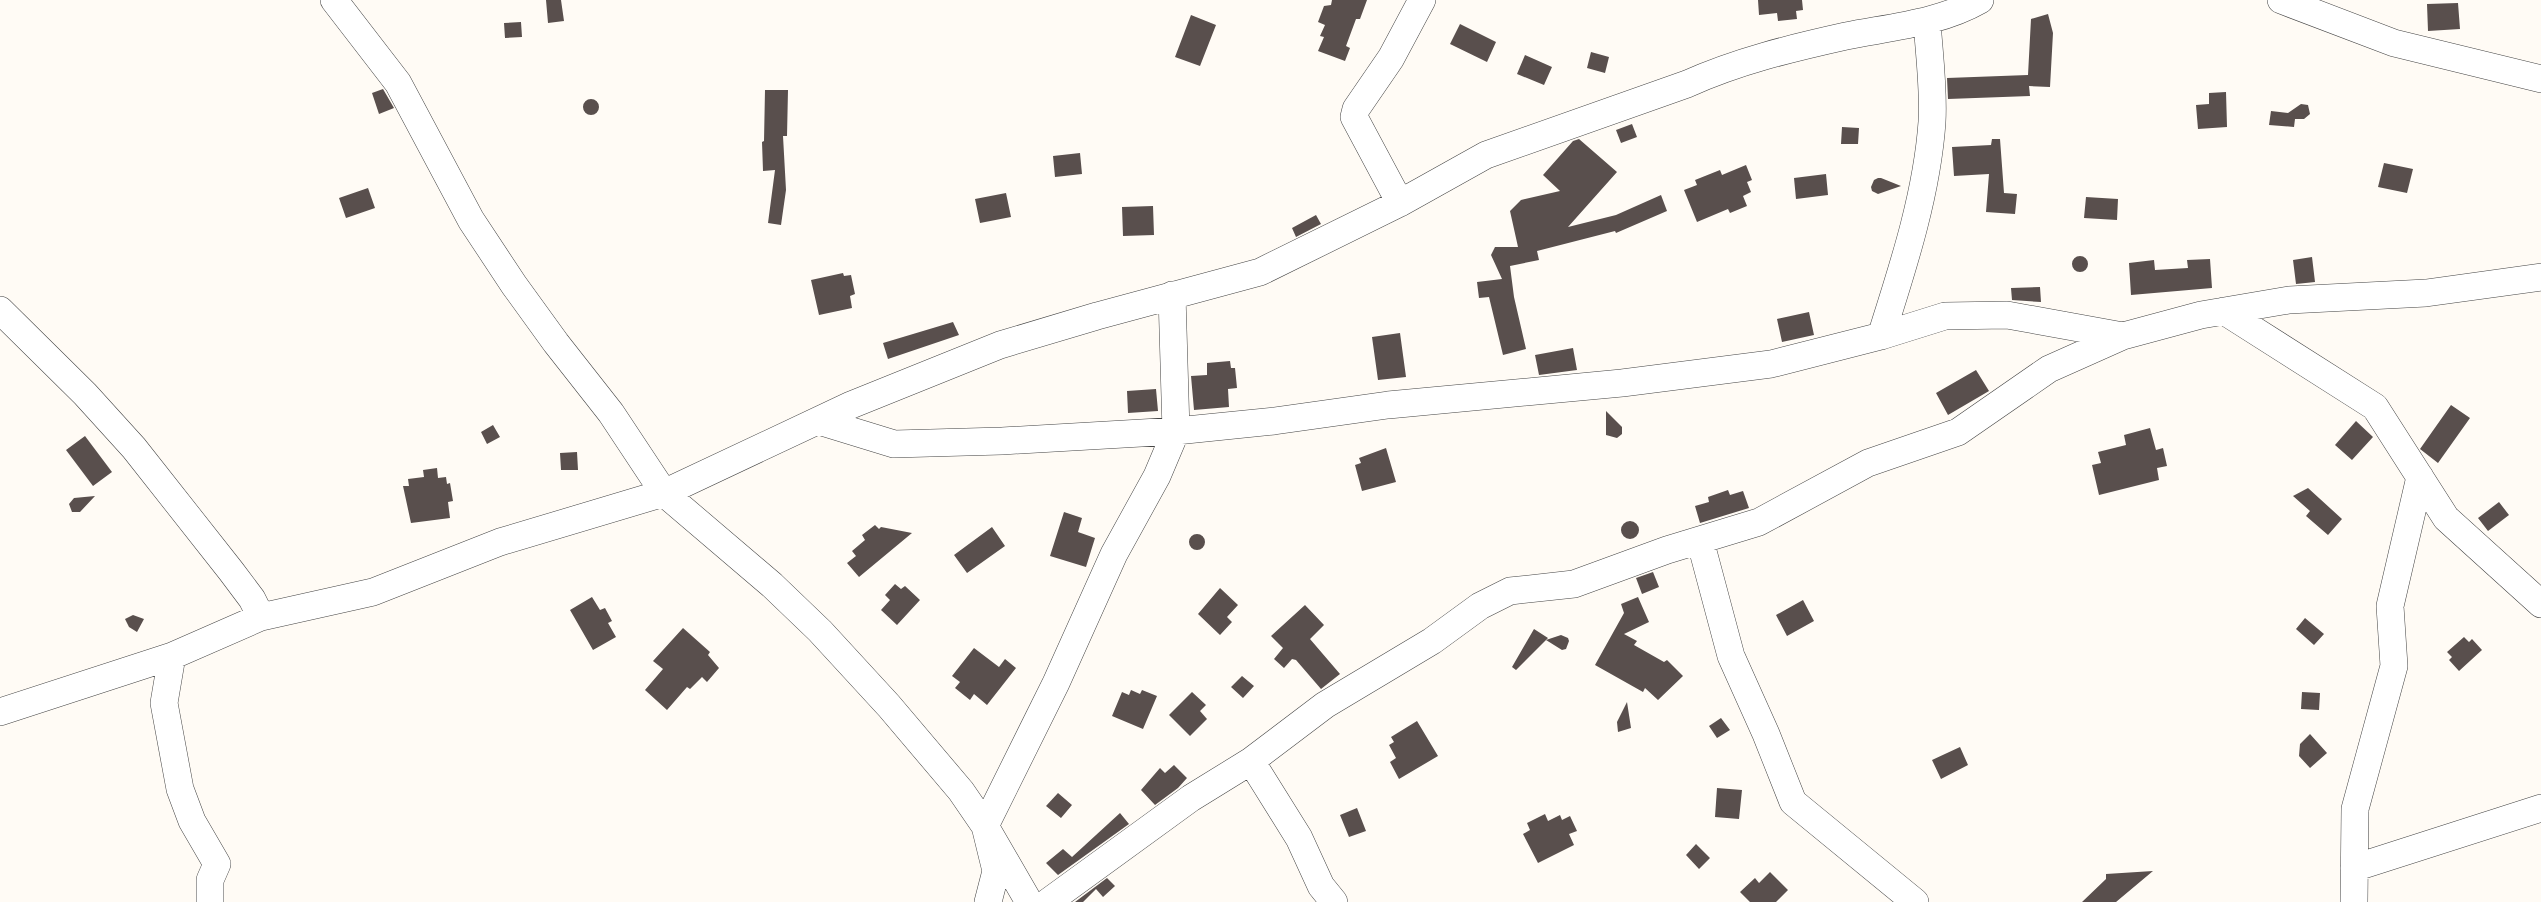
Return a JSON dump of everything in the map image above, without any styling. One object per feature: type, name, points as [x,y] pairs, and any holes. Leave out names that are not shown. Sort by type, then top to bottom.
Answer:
[{"type":"street","points":[[334,0],[398,83],[471,220],[514,285],[611,413],[664,493],[772,585],[820,631],[889,706],[961,791],[986,826],[1029,902]]},
{"type":"street","points":[[1400,203],[1354,117],[1356,109],[1391,58],[1422,0]]},
{"type":"street","points":[[0,712],[172,656],[261,617],[373,592],[500,542],[664,493],[851,405],[1000,345],[1260,272],[1400,203],[1486,155],[1687,84],[1717,70],[1844,37],[1927,21],[1980,0]]},
{"type":"street","points":[[2281,0],[2394,43],[2541,80]]},
{"type":"street","points":[[1881,336],[1912,226],[1931,131],[1927,21]]},
{"type":"street","points":[[1048,902],[1191,798],[1251,761],[1325,705],[1432,641],[1480,606],[1510,591],[1574,584],[1700,540],[1760,522],[1868,463],[1958,432],[2049,369],[2143,329],[2224,311],[2289,300],[2426,293],[2541,277]]},
{"type":"street","points":[[988,902],[996,872],[986,826],[1056,683],[1114,554],[1157,476],[1176,431],[1172,295]]},
{"type":"street","points":[[0,310],[39,346],[119,430],[231,571],[252,599],[261,617]]},
{"type":"street","points":[[2224,311],[2375,407],[2446,518],[2541,604]]},
{"type":"street","points":[[819,421],[894,444],[1002,441],[1176,431],[1274,421],[1388,405],[1622,383],[1771,364],[1881,336],[1945,316],[2007,315],[2123,336]]},
{"type":"street","points":[[2354,902],[2355,809],[2394,666],[2390,606],[2420,477]]},
{"type":"street","points":[[1700,540],[1731,656],[1793,802],[1920,901]]},
{"type":"street","points":[[172,656],[164,703],[180,789],[192,820],[217,864],[210,880],[210,902]]},
{"type":"street","points":[[1251,761],[1299,838],[1321,886],[1334,902]]},
{"type":"street","points":[[2354,868],[2541,808]]},
{"type":"building","points":[[546,0],[561,0],[564,21],[548,23]]},
{"type":"building","points":[[1332,0],[1367,0],[1360,19],[1356,19],[1346,46],[1350,48],[1345,61],[1318,51],[1324,37],[1320,36],[1325,25],[1318,22],[1324,6],[1331,5]]},
{"type":"building","points":[[1758,0],[1802,0],[1803,10],[1796,11],[1797,19],[1778,21],[1777,13],[1759,15]]},
{"type":"building","points":[[2458,3],[2460,29],[2428,31],[2427,4]]},
{"type":"building","points":[[2048,14],[2053,33],[2050,87],[2029,86],[2030,96],[1948,99],[1947,78],[2028,75],[2031,19]]},
{"type":"building","points":[[1191,15],[1216,25],[1200,66],[1175,57]]},
{"type":"building","points":[[521,22],[522,37],[505,38],[504,23]]},
{"type":"building","points":[[1460,24],[1496,42],[1487,62],[1450,44]]},
{"type":"building","points":[[1591,52],[1609,57],[1605,73],[1587,68]]},
{"type":"building","points":[[1525,55],[1552,67],[1544,85],[1517,74]]},
{"type":"building","points":[[383,89],[394,108],[379,114],[372,93]]},
{"type":"building","points":[[765,90],[788,90],[787,136],[783,136],[786,190],[781,225],[768,223],[775,170],[763,171]]},
{"type":"building","points":[[2226,92],[2227,127],[2198,129],[2196,105],[2209,104],[2209,93]]},
{"type":"building","points":[[588,99],[594,99],[599,107],[597,113],[588,115],[583,110],[583,104]]},
{"type":"building","points":[[2301,104],[2308,105],[2310,114],[2304,119],[2295,119],[2294,127],[2269,125],[2271,111],[2288,113]]},
{"type":"building","points":[[1632,124],[1637,137],[1621,143],[1616,130]]},
{"type":"building","points":[[1842,127],[1859,128],[1858,144],[1841,144]]},
{"type":"building","points":[[1579,139],[1617,172],[1568,227],[1616,215],[1661,195],[1667,211],[1616,233],[1615,231],[1537,251],[1539,260],[1510,266],[1514,297],[1526,349],[1503,355],[1489,297],[1479,298],[1477,282],[1502,279],[1491,255],[1495,247],[1518,247],[1510,211],[1521,200],[1560,191],[1543,175],[1573,141]]},
{"type":"building","points":[[1992,139],[2000,139],[2004,193],[2017,194],[2015,214],[1986,212],[1989,174],[1954,176],[1952,147],[1991,145]]},
{"type":"building","points":[[1080,153],[1082,174],[1055,177],[1053,156]]},
{"type":"building","points":[[2384,163],[2413,169],[2407,193],[2378,187]]},
{"type":"building","points":[[1746,165],[1752,180],[1747,182],[1751,192],[1743,196],[1747,206],[1730,213],[1728,209],[1697,222],[1684,190],[1697,185],[1695,180],[1720,170],[1722,175]]},
{"type":"building","points":[[1826,174],[1828,195],[1796,199],[1794,178]]},
{"type":"building","points":[[1878,178],[1901,186],[1878,194],[1872,191],[1871,187],[1874,180]]},
{"type":"building","points":[[368,188],[375,208],[346,218],[339,198]]},
{"type":"building","points":[[1006,193],[1011,217],[980,223],[975,199]]},
{"type":"building","points":[[2086,197],[2118,199],[2117,220],[2084,218]]},
{"type":"building","points":[[1153,206],[1154,235],[1123,236],[1122,207]]},
{"type":"building","points":[[1316,215],[1321,224],[1296,237],[1292,228]]},
{"type":"building","points":[[2080,256],[2086,258],[2088,264],[2086,270],[2080,272],[2074,270],[2072,264],[2074,258]]},
{"type":"building","points":[[2312,257],[2315,282],[2296,284],[2293,260]]},
{"type":"building","points":[[2210,259],[2212,288],[2131,295],[2129,263],[2154,260],[2155,270],[2188,268],[2187,260]]},
{"type":"building","points":[[843,273],[844,276],[851,275],[855,294],[850,296],[852,308],[819,315],[811,280]]},
{"type":"building","points":[[2040,287],[2041,302],[2012,300],[2011,288]]},
{"type":"building","points":[[1809,312],[1814,335],[1782,342],[1777,319]]},
{"type":"building","points":[[953,322],[959,335],[888,359],[883,343]]},
{"type":"building","points":[[1400,333],[1406,377],[1378,380],[1372,337]]},
{"type":"building","points":[[1573,348],[1577,370],[1539,375],[1535,355]]},
{"type":"building","points":[[1230,361],[1231,368],[1235,368],[1237,388],[1228,389],[1229,407],[1194,410],[1191,376],[1207,375],[1207,363]]},
{"type":"building","points":[[1976,370],[1989,391],[1948,415],[1936,393]]},
{"type":"building","points":[[1156,389],[1158,411],[1128,413],[1127,391]]},
{"type":"building","points":[[2451,405],[2470,418],[2438,463],[2420,449]]},
{"type":"building","points":[[1606,411],[1622,427],[1622,434],[1617,438],[1606,435]]},
{"type":"building","points":[[2356,421],[2373,437],[2352,460],[2335,445]]},
{"type":"building","points":[[493,425],[500,437],[487,444],[481,432]]},
{"type":"building","points":[[2150,428],[2156,450],[2163,448],[2167,466],[2157,468],[2159,480],[2099,495],[2092,465],[2101,463],[2098,452],[2126,445],[2124,435]]},
{"type":"building","points":[[85,436],[112,472],[93,486],[66,450]]},
{"type":"building","points":[[1386,448],[1396,482],[1362,491],[1355,465],[1361,463],[1359,458]]},
{"type":"building","points":[[577,452],[578,470],[561,470],[560,453]]},
{"type":"building","points":[[437,468],[438,478],[446,477],[447,484],[450,483],[453,501],[448,502],[450,518],[411,523],[403,486],[409,486],[408,479],[424,477],[423,470]]},
{"type":"building","points":[[2308,488],[2342,519],[2328,535],[2306,516],[2310,511],[2293,496]]},
{"type":"building","points":[[1728,490],[1730,495],[1743,491],[1749,508],[1700,523],[1695,506],[1709,502],[1708,497]]},
{"type":"building","points":[[95,496],[80,512],[72,512],[69,504],[74,498]]},
{"type":"building","points":[[2499,502],[2509,515],[2488,531],[2478,518]]},
{"type":"building","points":[[1064,512],[1082,518],[1078,532],[1095,538],[1086,567],[1050,556]]},
{"type":"building","points":[[1630,521],[1636,524],[1639,530],[1636,536],[1630,539],[1624,536],[1621,530],[1624,524]]},
{"type":"building","points":[[875,525],[879,529],[881,527],[912,533],[859,577],[847,563],[856,556],[852,551],[865,540],[862,535]]},
{"type":"building","points":[[992,527],[1005,546],[967,573],[954,555]]},
{"type":"building","points":[[1197,534],[1203,536],[1205,542],[1203,548],[1197,550],[1191,548],[1189,542],[1191,536]]},
{"type":"building","points":[[1653,572],[1659,587],[1642,594],[1636,578]]},
{"type":"building","points":[[895,584],[901,589],[905,586],[920,600],[897,625],[881,610],[890,600],[885,595]]},
{"type":"building","points":[[1220,588],[1238,605],[1227,617],[1232,622],[1220,635],[1198,614]]},
{"type":"building","points":[[592,597],[600,610],[605,608],[612,621],[608,623],[616,637],[593,650],[570,610]]},
{"type":"building","points":[[1638,597],[1649,622],[1624,634],[1637,641],[1634,645],[1664,662],[1667,660],[1683,676],[1658,700],[1645,688],[1643,692],[1595,665],[1624,613],[1621,604]]},
{"type":"building","points":[[1803,600],[1814,621],[1787,636],[1776,615]]},
{"type":"building","points":[[1305,605],[1324,625],[1310,639],[1340,674],[1321,689],[1296,660],[1292,659],[1284,668],[1274,659],[1283,648],[1271,636]]},
{"type":"building","points":[[133,615],[144,619],[137,632],[129,627],[125,619]]},
{"type":"building","points":[[2305,618],[2324,634],[2314,645],[2296,629]]},
{"type":"building","points":[[683,628],[710,652],[708,655],[719,668],[707,682],[702,677],[690,689],[687,687],[667,710],[645,690],[663,669],[653,661]]},
{"type":"building","points":[[1534,629],[1548,638],[1516,670],[1512,667]]},
{"type":"building","points":[[1561,635],[1568,638],[1566,649],[1562,650],[1546,640]]},
{"type":"building","points":[[2464,637],[2469,642],[2472,639],[2482,650],[2459,671],[2449,660],[2452,657],[2447,652]]},
{"type":"building","points":[[974,648],[999,667],[1005,659],[1016,668],[987,705],[974,694],[970,700],[955,688],[960,682],[952,676]]},
{"type":"building","points":[[1242,676],[1254,686],[1243,698],[1231,687]]},
{"type":"building","points":[[1131,690],[1140,694],[1142,690],[1157,696],[1143,729],[1112,716],[1122,692],[1129,695]]},
{"type":"building","points":[[1192,692],[1206,705],[1200,711],[1207,719],[1190,736],[1169,715]]},
{"type":"building","points":[[2302,692],[2320,693],[2319,710],[2301,709]]},
{"type":"building","points":[[1627,702],[1631,728],[1618,732],[1617,722]]},
{"type":"building","points":[[1721,718],[1730,730],[1717,738],[1709,726]]},
{"type":"building","points":[[1417,721],[1438,756],[1399,779],[1390,762],[1396,758],[1389,745],[1394,742],[1391,737]]},
{"type":"building","points":[[2310,734],[2327,753],[2310,768],[2299,756],[2300,744]]},
{"type":"building","points":[[1960,747],[1968,765],[1941,779],[1932,760]]},
{"type":"building","points":[[1174,765],[1187,778],[1178,788],[1155,805],[1141,790],[1160,768],[1165,773]]},
{"type":"building","points":[[1717,788],[1742,790],[1739,819],[1715,817]]},
{"type":"building","points":[[1058,793],[1072,805],[1061,818],[1046,806]]},
{"type":"building","points":[[1357,808],[1366,831],[1349,837],[1340,815]]},
{"type":"building","points":[[1120,813],[1129,824],[1058,875],[1046,863],[1063,849],[1072,857]]},
{"type":"building","points":[[1545,814],[1548,821],[1560,815],[1562,820],[1570,816],[1577,831],[1569,834],[1574,845],[1538,863],[1523,834],[1530,830],[1527,823]]},
{"type":"building","points":[[1696,844],[1710,858],[1699,869],[1686,855]]},
{"type":"building","points":[[2153,871],[2116,902],[2082,902],[2106,879],[2106,874]]},
{"type":"building","points":[[1770,872],[1788,890],[1776,902],[1750,902],[1740,892],[1755,878],[1759,883]]},
{"type":"building","points":[[1107,878],[1115,886],[1103,897],[1096,889],[1083,902],[1075,902]]}]
